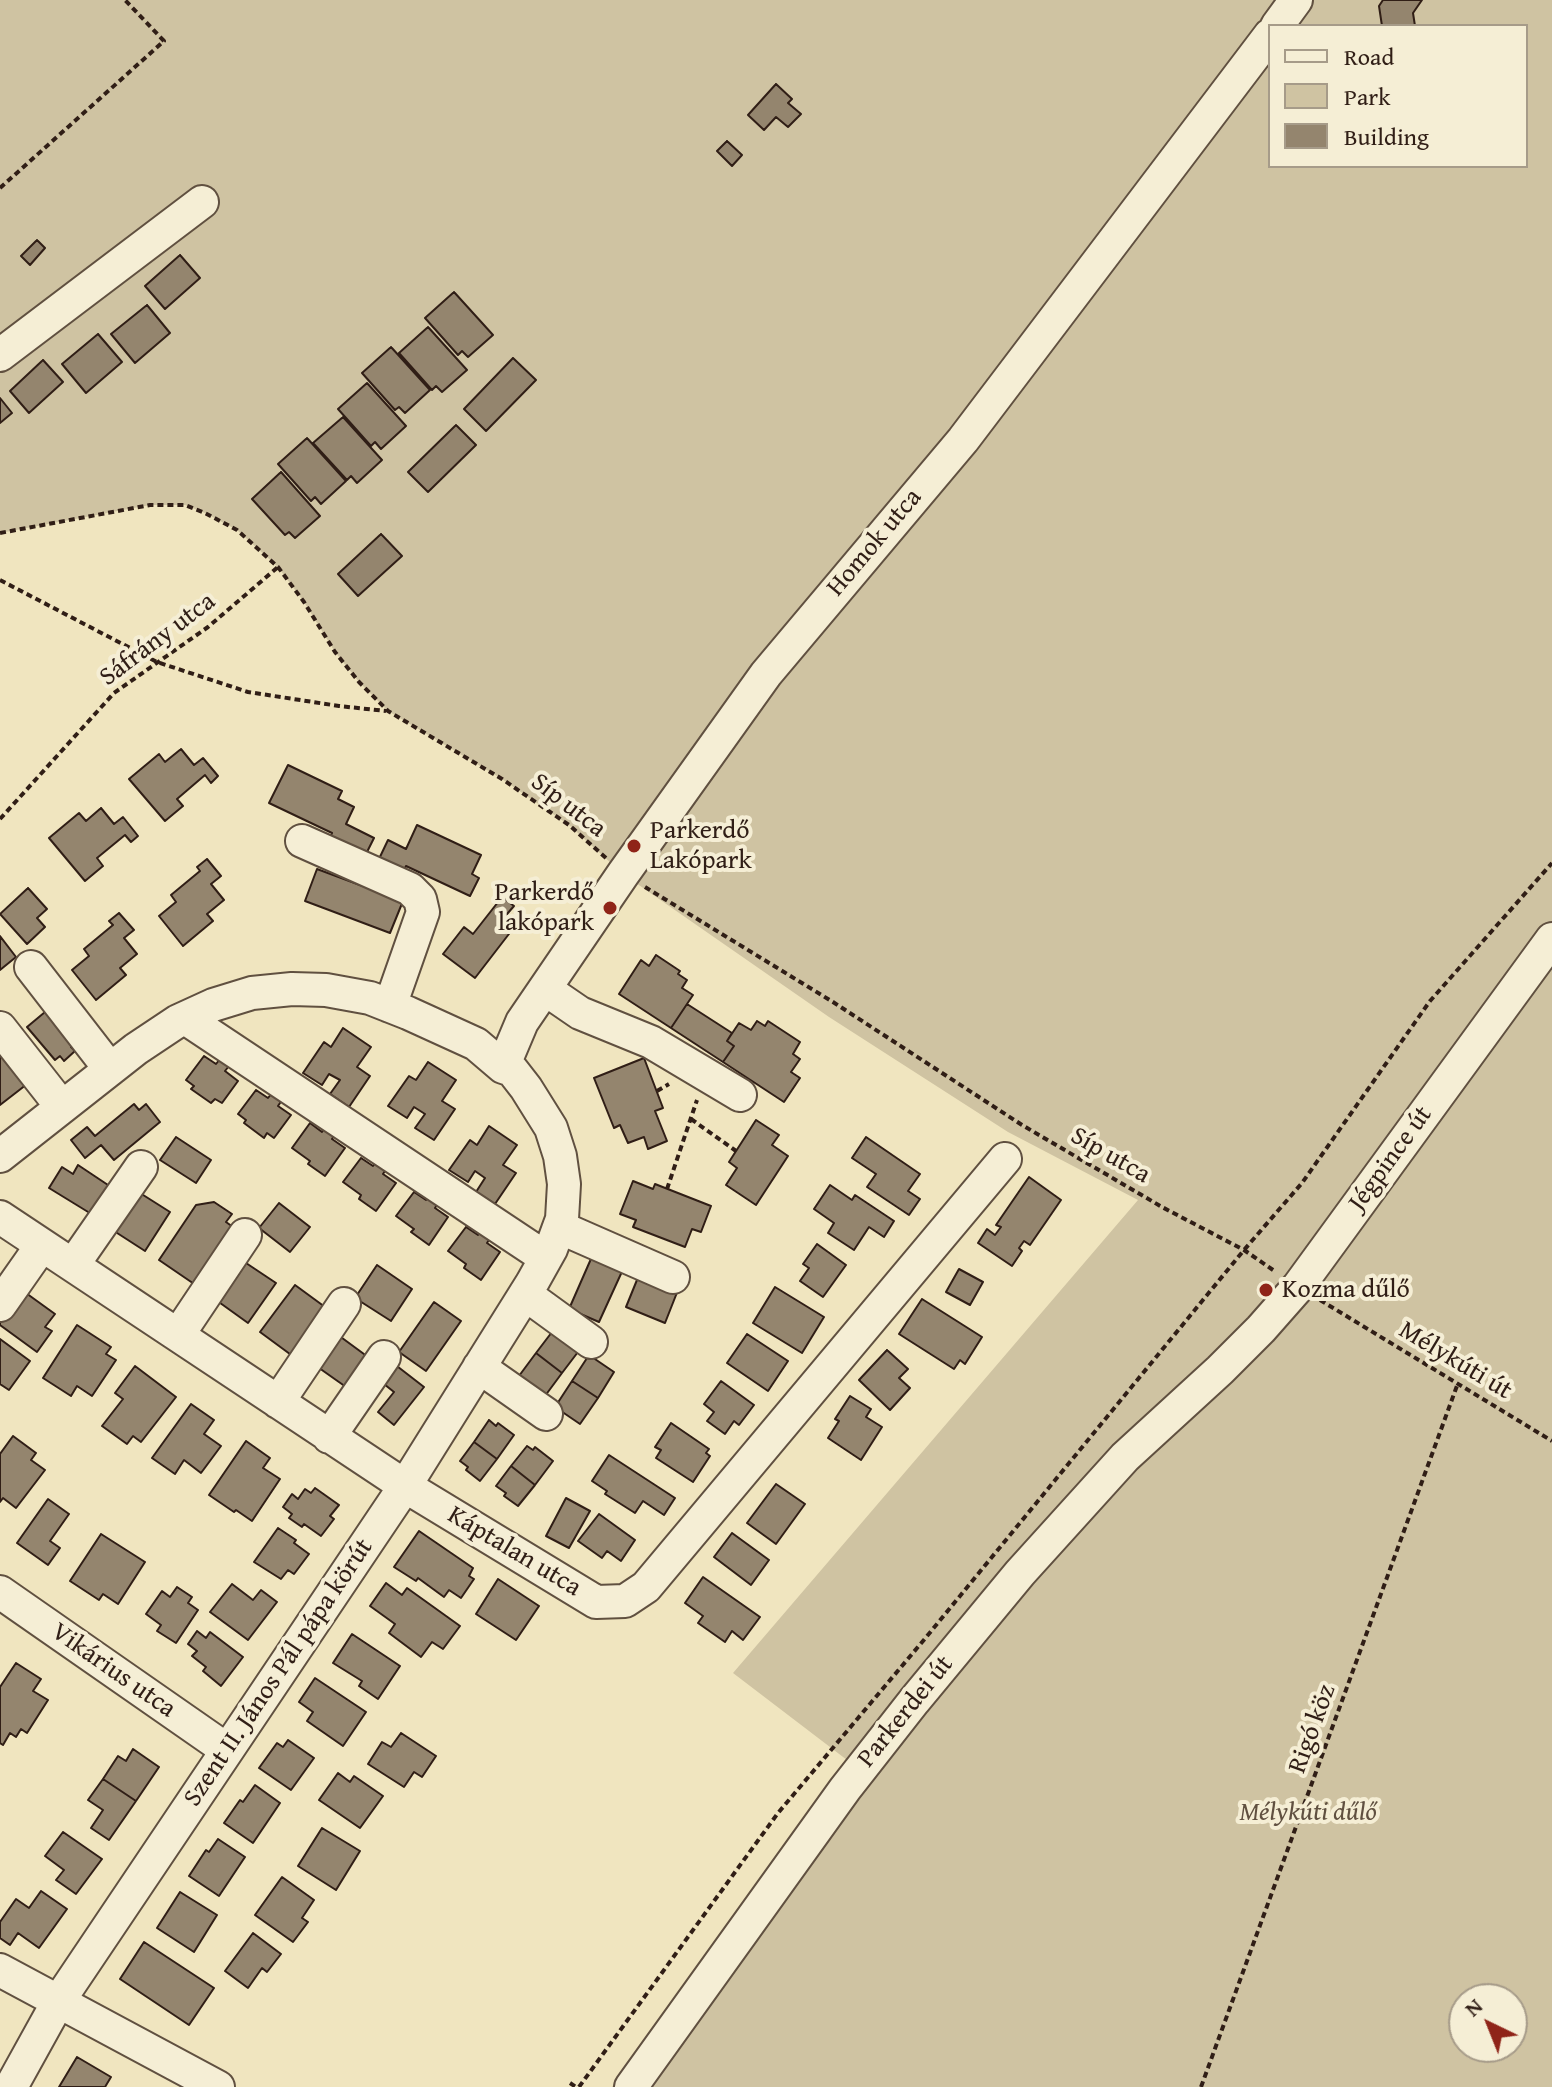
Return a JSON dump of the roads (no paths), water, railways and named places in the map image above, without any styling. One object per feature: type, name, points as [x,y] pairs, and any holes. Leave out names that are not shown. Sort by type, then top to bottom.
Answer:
[{"type":"street","points":[[1278,24],[1296,0]]},
{"type":"street","name":"Homok utca","points":[[503,1067],[522,1022],[766,674],[963,440],[1268,38]]},
{"type":"street","points":[[0,355],[202,202]]},
{"type":"street","points":[[302,841],[410,889],[420,899],[423,912],[390,1006]]},
{"type":"street","name":"Jégpince út","points":[[1220,1370],[1298,1287],[1552,939]]},
{"type":"street","points":[[31,967],[110,1069]]},
{"type":"street","points":[[545,989],[580,1013],[651,1042],[740,1095]]},
{"type":"street","name":"Szent II. János Pál pápa körút","points":[[2,1149],[136,1049],[185,1018],[252,993],[326,990],[370,998],[390,1006],[476,1044],[503,1067],[512,1070],[551,1128],[560,1156],[564,1184],[562,1219],[546,1258],[525,1294],[405,1486],[58,2002],[11,2087]]},
{"type":"street","points":[[185,1018],[546,1258]]},
{"type":"street","points":[[0,1028],[62,1107]]},
{"type":"street","name":"Káptalan utca","points":[[0,1217],[405,1486],[596,1602],[625,1601],[646,1587],[1005,1159]]},
{"type":"street","points":[[73,1265],[141,1167]]},
{"type":"street","points":[[559,1227],[673,1277]]},
{"type":"street","points":[[178,1335],[245,1235]]},
{"type":"street","points":[[0,1305],[42,1245]]},
{"type":"street","points":[[525,1294],[591,1342]]},
{"type":"street","points":[[278,1402],[344,1304]]},
{"type":"street","points":[[329,1437],[384,1357]]},
{"type":"street","name":"Parkerdei út","points":[[631,2087],[845,1789],[914,1701],[1020,1573],[1125,1457],[1220,1370]]},
{"type":"street","points":[[474,1376],[541,1422]]},
{"type":"street","name":"Vikárius utca","points":[[0,1592],[227,1750]]},
{"type":"street","points":[[0,1970],[218,2087]]},
{"type":"place","name":"Parkerdő Lakópark","points":[[634,846]]},
{"type":"place","name":"Parkerdő lakópark","points":[[610,908]]},
{"type":"place","name":"Kozma dűlő","points":[[1266,1290]]},
{"type":"park label","name":"Mélykúti dűlő","points":[[1308,1813]]}]
